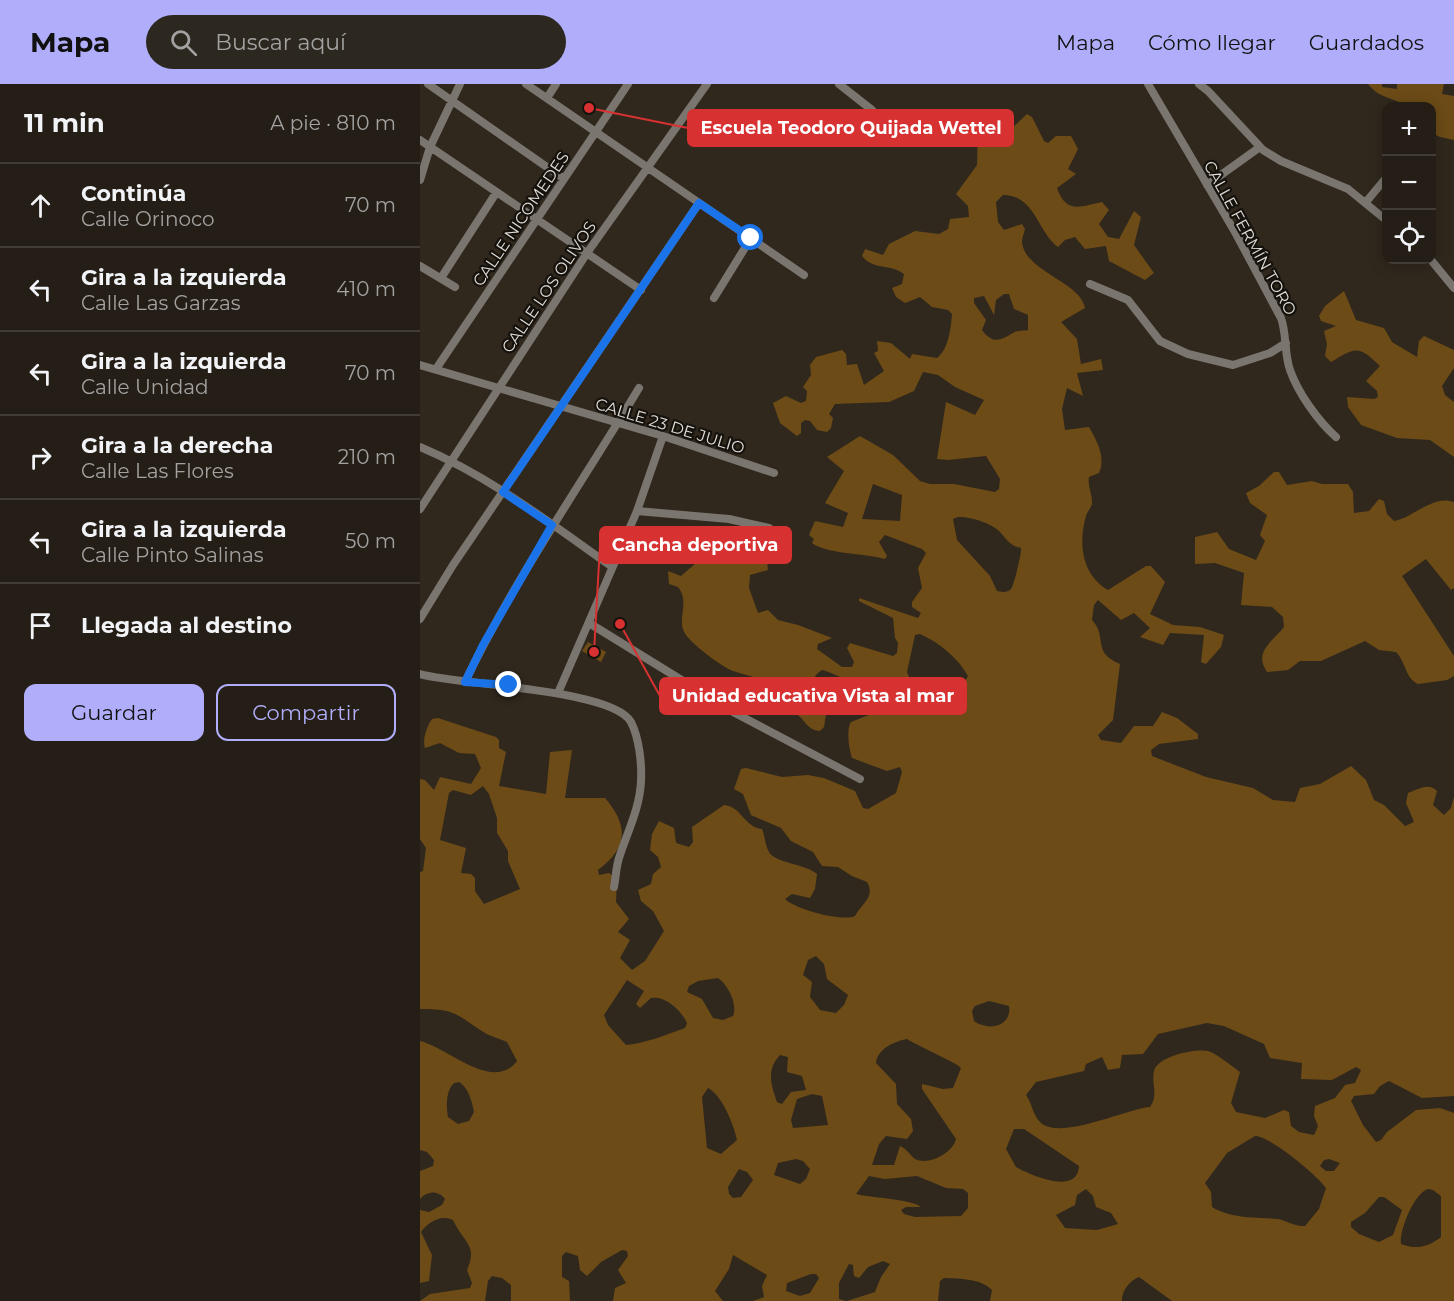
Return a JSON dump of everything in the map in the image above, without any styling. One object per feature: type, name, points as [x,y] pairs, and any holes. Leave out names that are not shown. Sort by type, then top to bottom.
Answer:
[{"type":"street","points":[[428,84],[564,179]]},
{"type":"street","points":[[420,180],[430,147],[460,84]]},
{"type":"street","points":[[526,84],[804,275]]},
{"type":"street","points":[[547,98],[556,84]]},
{"type":"street","name":"CALLE NICOMEDES","points":[[436,369],[628,84]]},
{"type":"street","points":[[839,84],[872,110]]},
{"type":"street","name":"CALLE FERMÍN TORO","points":[[1148,84],[1281,318],[1286,333],[1290,370],[1325,428],[1336,437]]},
{"type":"street","points":[[1199,84],[1208,90],[1260,147],[1281,161],[1348,189],[1382,216]]},
{"type":"street","name":"CALLE LOS OLIVOS","points":[[420,509],[498,386],[703,85]]},
{"type":"street","points":[[420,140],[641,290]]},
{"type":"street","points":[[1207,185],[1260,147]]},
{"type":"street","points":[[1366,202],[1382,183]]},
{"type":"street","points":[[441,278],[496,193]]},
{"type":"street","points":[[420,619],[453,565],[699,203]]},
{"type":"street","points":[[714,298],[751,238]]},
{"type":"street","points":[[1434,264],[1454,288]]},
{"type":"street","points":[[420,266],[455,287]]},
{"type":"street","points":[[1090,284],[1128,300],[1160,341],[1188,354],[1233,365],[1270,353],[1286,343]]},
{"type":"street","name":"CALLE 23 DE JULIO","points":[[420,365],[663,435],[774,473]]},
{"type":"street","points":[[465,682],[483,645],[552,525],[639,388]]},
{"type":"street","points":[[558,693],[611,566],[637,511],[663,435]]},
{"type":"street","points":[[420,447],[451,460],[503,492],[611,566]]},
{"type":"street","points":[[637,511],[729,519],[769,528]]},
{"type":"street","points":[[589,623],[735,713],[860,779]]},
{"type":"street","points":[[420,674],[558,693],[616,711],[631,722],[640,753],[641,781],[634,814],[619,858],[614,887]]},
{"type":"shaded area","points":[[1368,84],[1382,84],[1382,87],[1397,89],[1397,84],[1444,84],[1442,94],[1454,96],[1454,140],[1436,135],[1436,102],[1399,102],[1376,92]]},
{"type":"shaded area","points":[[983,113],[998,133],[1008,132],[1027,114],[1032,117],[1044,141],[1048,143],[1056,136],[1071,136],[1078,149],[1068,169],[1076,174],[1057,188],[1061,197],[1075,207],[1102,202],[1109,210],[1099,224],[1108,237],[1119,239],[1134,211],[1141,217],[1134,245],[1154,273],[1145,280],[1109,261],[1106,246],[1085,249],[1075,237],[1065,240],[1058,247],[1029,207],[1022,201],[1003,195],[996,202],[998,222],[1004,230],[1022,224],[1025,229],[1022,242],[1025,252],[1032,261],[1064,283],[1081,299],[1085,308],[1061,322],[1077,339],[1081,364],[1101,359],[1103,370],[1077,373],[1083,396],[1067,388],[1062,409],[1065,430],[1089,427],[1098,443],[1101,455],[1099,473],[1089,477],[1092,504],[1086,516],[1082,537],[1084,558],[1092,576],[1108,590],[1146,566],[1151,566],[1165,582],[1150,614],[1173,625],[1200,627],[1224,635],[1221,647],[1206,664],[1201,662],[1204,635],[1170,633],[1163,645],[1140,637],[1150,628],[1134,613],[1121,620],[1098,600],[1094,605],[1092,620],[1097,626],[1106,654],[1120,664],[1113,720],[1098,735],[1101,740],[1121,743],[1134,726],[1153,726],[1162,712],[1177,718],[1198,734],[1198,739],[1159,744],[1151,750],[1152,756],[1206,777],[1253,788],[1273,800],[1295,802],[1300,788],[1320,784],[1351,766],[1366,780],[1374,800],[1384,805],[1405,826],[1414,822],[1406,803],[1408,793],[1423,788],[1434,788],[1437,791],[1433,805],[1444,815],[1451,808],[1454,797],[1454,1096],[1422,1098],[1389,1081],[1380,1086],[1374,1094],[1354,1096],[1351,1101],[1363,1125],[1376,1142],[1416,1110],[1440,1108],[1454,1113],[1454,1301],[1172,1301],[1139,1277],[1127,1287],[1122,1301],[990,1301],[992,1290],[982,1283],[944,1278],[940,1281],[938,1301],[847,1301],[875,1292],[890,1264],[883,1261],[868,1267],[859,1278],[854,1276],[853,1265],[849,1264],[839,1283],[839,1299],[846,1301],[753,1301],[764,1297],[762,1286],[767,1275],[733,1255],[729,1269],[715,1291],[723,1301],[613,1301],[615,1288],[626,1283],[618,1270],[628,1256],[627,1251],[622,1250],[601,1262],[587,1276],[580,1270],[578,1256],[566,1252],[562,1256],[562,1277],[569,1281],[570,1301],[511,1301],[511,1285],[502,1278],[492,1276],[488,1281],[485,1301],[420,1301],[430,1294],[470,1288],[472,1283],[467,1270],[471,1255],[468,1244],[453,1220],[444,1218],[431,1222],[421,1232],[432,1255],[429,1281],[420,1283],[420,1210],[429,1212],[442,1205],[445,1199],[440,1194],[433,1193],[426,1194],[420,1199],[420,1171],[433,1166],[434,1160],[427,1152],[420,1150],[420,1041],[483,1070],[496,1072],[507,1070],[517,1061],[507,1042],[485,1033],[461,1017],[442,1010],[420,1009],[420,872],[423,871],[426,848],[420,839],[420,779],[425,780],[434,790],[440,777],[471,784],[481,768],[475,754],[459,753],[440,743],[425,748],[428,725],[432,719],[438,718],[496,737],[499,740],[499,748],[506,752],[499,786],[546,794],[550,752],[572,750],[565,798],[605,798],[613,808],[621,827],[620,845],[608,862],[598,870],[599,875],[609,873],[617,879],[616,902],[629,919],[618,932],[630,940],[620,958],[632,970],[645,961],[664,931],[653,911],[641,901],[638,890],[651,884],[653,874],[661,867],[658,857],[650,850],[652,834],[659,821],[674,828],[676,843],[689,847],[693,842],[692,827],[724,805],[735,809],[751,825],[762,829],[772,856],[817,874],[815,889],[810,898],[792,894],[785,899],[798,907],[818,914],[840,917],[855,916],[869,896],[867,882],[838,867],[822,866],[813,852],[791,841],[781,828],[751,815],[743,794],[734,789],[741,769],[746,768],[782,777],[808,775],[824,778],[855,791],[863,808],[868,809],[896,793],[902,772],[900,767],[887,771],[852,758],[849,745],[851,722],[879,711],[883,701],[854,684],[822,670],[815,677],[813,685],[815,692],[828,701],[824,727],[820,731],[813,730],[796,714],[775,704],[763,682],[728,669],[686,635],[682,623],[682,593],[678,587],[669,584],[668,571],[681,576],[696,563],[699,549],[732,542],[756,544],[764,552],[768,570],[750,575],[749,588],[758,613],[768,610],[778,620],[832,638],[818,644],[817,649],[842,667],[852,667],[854,662],[847,648],[850,643],[893,656],[897,653],[898,643],[895,638],[893,618],[859,601],[859,598],[918,618],[921,613],[912,607],[912,602],[922,588],[918,568],[926,553],[922,549],[885,535],[879,542],[887,556],[885,559],[826,549],[812,543],[814,539],[809,535],[815,521],[843,527],[848,513],[825,503],[844,471],[827,457],[860,436],[893,455],[920,481],[930,484],[954,484],[995,492],[999,489],[1000,479],[986,456],[937,459],[946,402],[975,415],[984,400],[955,387],[938,375],[923,372],[914,391],[889,402],[835,404],[829,414],[833,418],[831,428],[827,432],[817,430],[810,421],[805,420],[801,423],[801,433],[797,436],[780,423],[773,403],[786,396],[801,403],[806,401],[807,391],[803,387],[811,375],[810,365],[816,357],[842,350],[846,354],[847,365],[857,364],[864,385],[884,371],[874,353],[878,351],[877,341],[891,343],[910,359],[912,354],[937,358],[941,354],[949,337],[952,314],[948,310],[932,307],[920,297],[905,303],[896,297],[892,288],[902,284],[904,274],[872,264],[862,256],[865,249],[883,255],[889,244],[915,231],[939,234],[948,229],[950,219],[969,217],[968,206],[956,194],[977,165],[978,123]],"holes":[[[1004,294],[1009,294],[1014,309],[1028,315],[1028,330],[1016,331],[997,340],[990,338],[982,330],[986,320],[974,303],[974,298],[984,296],[994,315],[996,300]],[[873,484],[902,495],[900,521],[862,519]],[[963,517],[985,523],[999,531],[1010,543],[1021,548],[1018,568],[1011,589],[1006,592],[997,591],[990,576],[957,540],[953,519]],[[920,634],[948,652],[968,676],[965,681],[909,677],[907,672],[915,635]],[[483,786],[489,794],[497,818],[497,833],[508,851],[508,861],[520,889],[484,904],[475,891],[475,878],[471,874],[461,873],[466,848],[440,840],[449,793],[453,790],[471,795]],[[816,956],[824,964],[827,979],[848,995],[844,1005],[836,1013],[820,1010],[810,997],[812,982],[803,975],[808,960]],[[718,978],[731,995],[734,1006],[733,1016],[723,1020],[713,1018],[702,999],[687,992],[689,986],[698,981]],[[627,980],[644,991],[636,1004],[640,1008],[651,998],[662,999],[677,1009],[687,1023],[685,1028],[626,1045],[608,1025],[604,1015]],[[989,1001],[1009,1006],[1009,1013],[1003,1022],[992,1026],[974,1021],[972,1011],[975,1006]],[[1207,1023],[1224,1026],[1264,1044],[1270,1058],[1302,1063],[1301,1079],[1332,1080],[1356,1067],[1361,1070],[1355,1083],[1345,1085],[1335,1098],[1315,1106],[1314,1116],[1318,1126],[1314,1135],[1299,1132],[1291,1126],[1289,1112],[1284,1110],[1265,1118],[1236,1112],[1231,1103],[1240,1072],[1220,1057],[1202,1050],[1169,1057],[1157,1066],[1153,1076],[1154,1098],[1150,1107],[1078,1126],[1063,1128],[1041,1123],[1026,1095],[1036,1082],[1084,1071],[1086,1064],[1102,1057],[1108,1070],[1120,1068],[1122,1055],[1143,1054],[1158,1034]],[[907,1039],[961,1068],[953,1088],[943,1089],[922,1084],[922,1089],[956,1139],[950,1149],[933,1159],[920,1161],[900,1146],[894,1165],[872,1165],[879,1144],[886,1136],[907,1139],[913,1131],[911,1119],[897,1104],[896,1084],[876,1063],[883,1050]],[[780,1055],[788,1057],[787,1072],[802,1076],[806,1090],[791,1092],[782,1104],[777,1102],[771,1078],[773,1066]],[[454,1083],[462,1084],[471,1099],[474,1112],[469,1121],[458,1124],[448,1117],[448,1094]],[[708,1088],[723,1104],[737,1140],[721,1154],[707,1148],[702,1097]],[[812,1094],[822,1096],[828,1125],[793,1128],[791,1120],[797,1099]],[[1014,1129],[1024,1129],[1079,1166],[1077,1175],[1071,1180],[1062,1182],[1016,1167],[1006,1149]],[[1255,1136],[1271,1142],[1293,1157],[1326,1188],[1319,1209],[1305,1226],[1277,1219],[1235,1216],[1212,1207],[1211,1192],[1205,1183],[1227,1153]],[[796,1159],[803,1161],[810,1169],[806,1179],[800,1184],[774,1175],[778,1163]],[[1329,1159],[1340,1163],[1334,1171],[1326,1171],[1320,1166],[1324,1160]],[[739,1169],[747,1172],[753,1180],[741,1197],[733,1198],[729,1194],[728,1187]],[[869,1176],[885,1179],[917,1176],[946,1188],[963,1189],[968,1193],[968,1208],[961,1216],[915,1217],[904,1214],[901,1210],[906,1207],[921,1207],[900,1200],[856,1194]],[[1086,1189],[1093,1196],[1096,1207],[1111,1213],[1118,1224],[1097,1230],[1065,1228],[1056,1215],[1075,1205],[1077,1195]],[[1428,1189],[1433,1190],[1441,1196],[1441,1237],[1422,1246],[1411,1247],[1401,1244],[1402,1230],[1408,1213],[1423,1192]],[[1379,1197],[1384,1197],[1402,1210],[1393,1235],[1379,1242],[1359,1234],[1351,1227],[1351,1222],[1365,1213]],[[816,1274],[819,1278],[810,1293],[800,1296],[786,1291],[787,1283]]]},
{"type":"shaded area","points":[[1344,291],[1356,320],[1384,328],[1392,342],[1417,357],[1419,341],[1424,336],[1454,350],[1454,368],[1442,386],[1445,395],[1454,402],[1454,457],[1430,440],[1397,438],[1361,425],[1348,407],[1347,397],[1374,399],[1378,397],[1377,391],[1366,381],[1380,366],[1357,350],[1331,362],[1325,356],[1327,344],[1324,331],[1336,326],[1321,321],[1319,316],[1325,306]]},
{"type":"shaded area","points":[[1274,472],[1279,472],[1287,485],[1312,481],[1322,484],[1348,484],[1353,492],[1354,513],[1369,511],[1379,499],[1384,501],[1387,514],[1394,521],[1438,501],[1454,502],[1454,588],[1451,590],[1426,559],[1402,576],[1454,656],[1454,676],[1447,680],[1418,684],[1410,678],[1396,652],[1379,650],[1365,641],[1321,661],[1300,661],[1288,670],[1267,672],[1263,665],[1263,653],[1284,627],[1283,617],[1272,607],[1241,605],[1244,573],[1215,563],[1195,564],[1195,537],[1217,532],[1229,549],[1256,560],[1265,541],[1260,535],[1267,515],[1250,503],[1246,493],[1259,486]]},
{"type":"shaded area","points":[[588,642],[606,652],[601,662],[582,651]]},
{"type":"place","name":"Escuela Teodoro Quijada Wettel","points":[[589,108]]},
{"type":"place","name":"Unidad educativa Vista al mar","points":[[620,624]]},
{"type":"place","name":"Cancha deportiva","points":[[594,652]]},
{"type":"route","points":[[509,685],[465,682],[483,645],[552,525],[503,492],[699,203],[751,238]]}]
